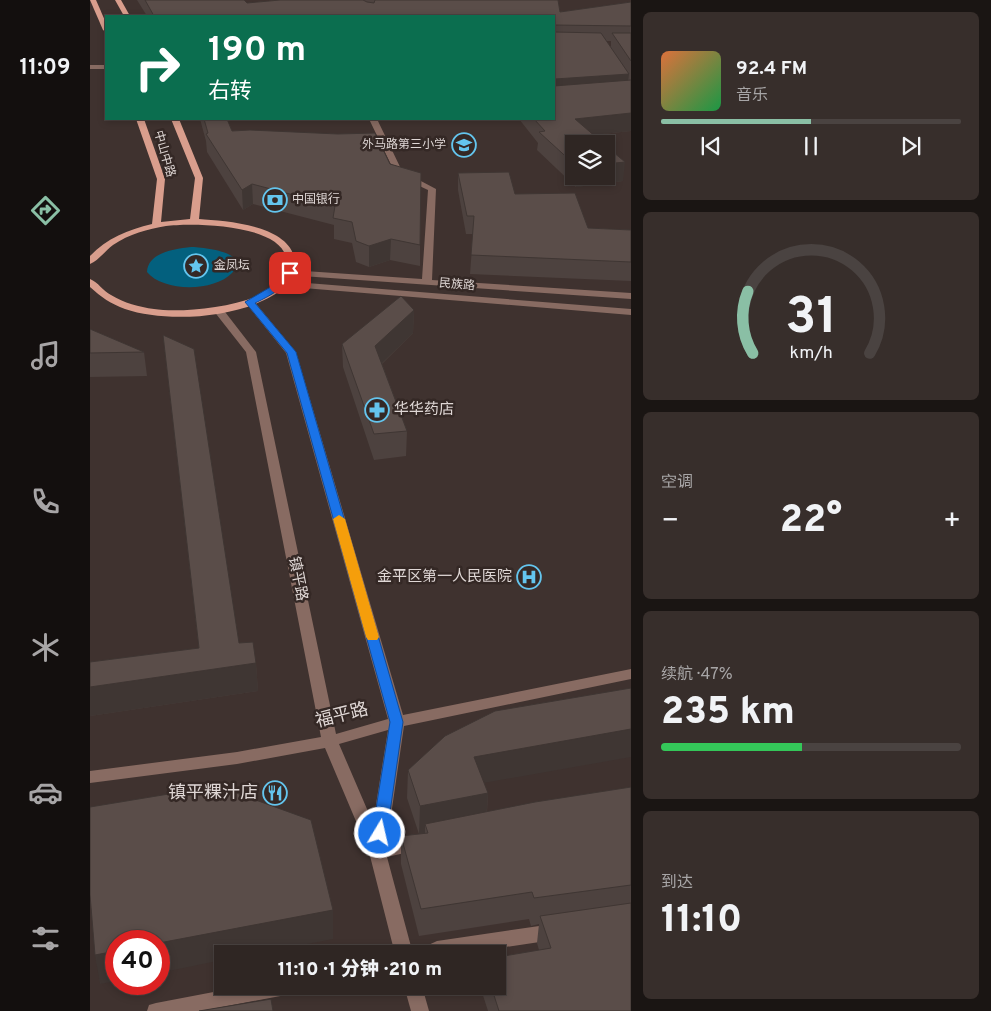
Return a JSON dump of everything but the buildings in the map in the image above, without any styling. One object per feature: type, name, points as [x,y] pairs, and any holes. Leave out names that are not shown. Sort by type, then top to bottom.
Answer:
[{"type":"main road","points":[[94,0],[105,28]]},
{"type":"main road","points":[[118,0],[126,15]]},
{"type":"main road","name":"中山中路","points":[[140,120],[161,179],[156,226]]},
{"type":"main road","name":"中山中路","points":[[175,120],[199,178],[194,222]]},
{"type":"main road","points":[[90,261],[95,249],[121,237],[156,226],[194,222],[249,228],[270,236],[285,247],[292,259],[290,273],[282,284],[268,294],[250,302],[218,310],[183,313],[149,311],[119,304],[98,293],[90,282]]},
{"type":"street","points":[[90,67],[105,66]]},
{"type":"street","points":[[373,120],[399,173],[432,189],[427,282]]},
{"type":"street","name":"民族路","points":[[290,273],[631,296]]},
{"type":"street","name":"民族路","points":[[282,284],[631,312]]},
{"type":"street","name":"镇平路","points":[[250,302],[292,352],[396,722],[377,852]]},
{"type":"street","name":"镇平路","points":[[218,310],[252,352],[330,741],[377,852],[402,945]]},
{"type":"street","name":"福平路","points":[[90,777],[237,758],[330,741],[396,722],[631,674]]},
{"type":"street","points":[[377,852],[436,840]]},
{"type":"street","points":[[464,945],[573,929]]},
{"type":"street","points":[[156,1011],[242,995]]},
{"type":"street","points":[[416,995],[420,1011]]},
{"type":"water","points":[[191,247],[223,252],[236,260],[237,266],[224,279],[213,284],[189,287],[164,283],[155,279],[147,272],[152,260],[157,256],[170,251]]},
{"type":"slow traffic","points":[[339,519],[372,637]]},
{"type":"place","name":"外马路第三小学","points":[[464,145]]},
{"type":"place","name":"中国银行","points":[[275,200]]},
{"type":"place","name":"金凤坛","points":[[196,266]]},
{"type":"place","name":"华华药店","points":[[377,410]]},
{"type":"place","name":"金平区第一人民医院","points":[[529,577]]},
{"type":"place","name":"镇平粿汁店","points":[[275,793]]},
{"type":"route","points":[[290,273],[282,284],[268,294],[250,302],[292,352],[396,722],[380,833]]}]
